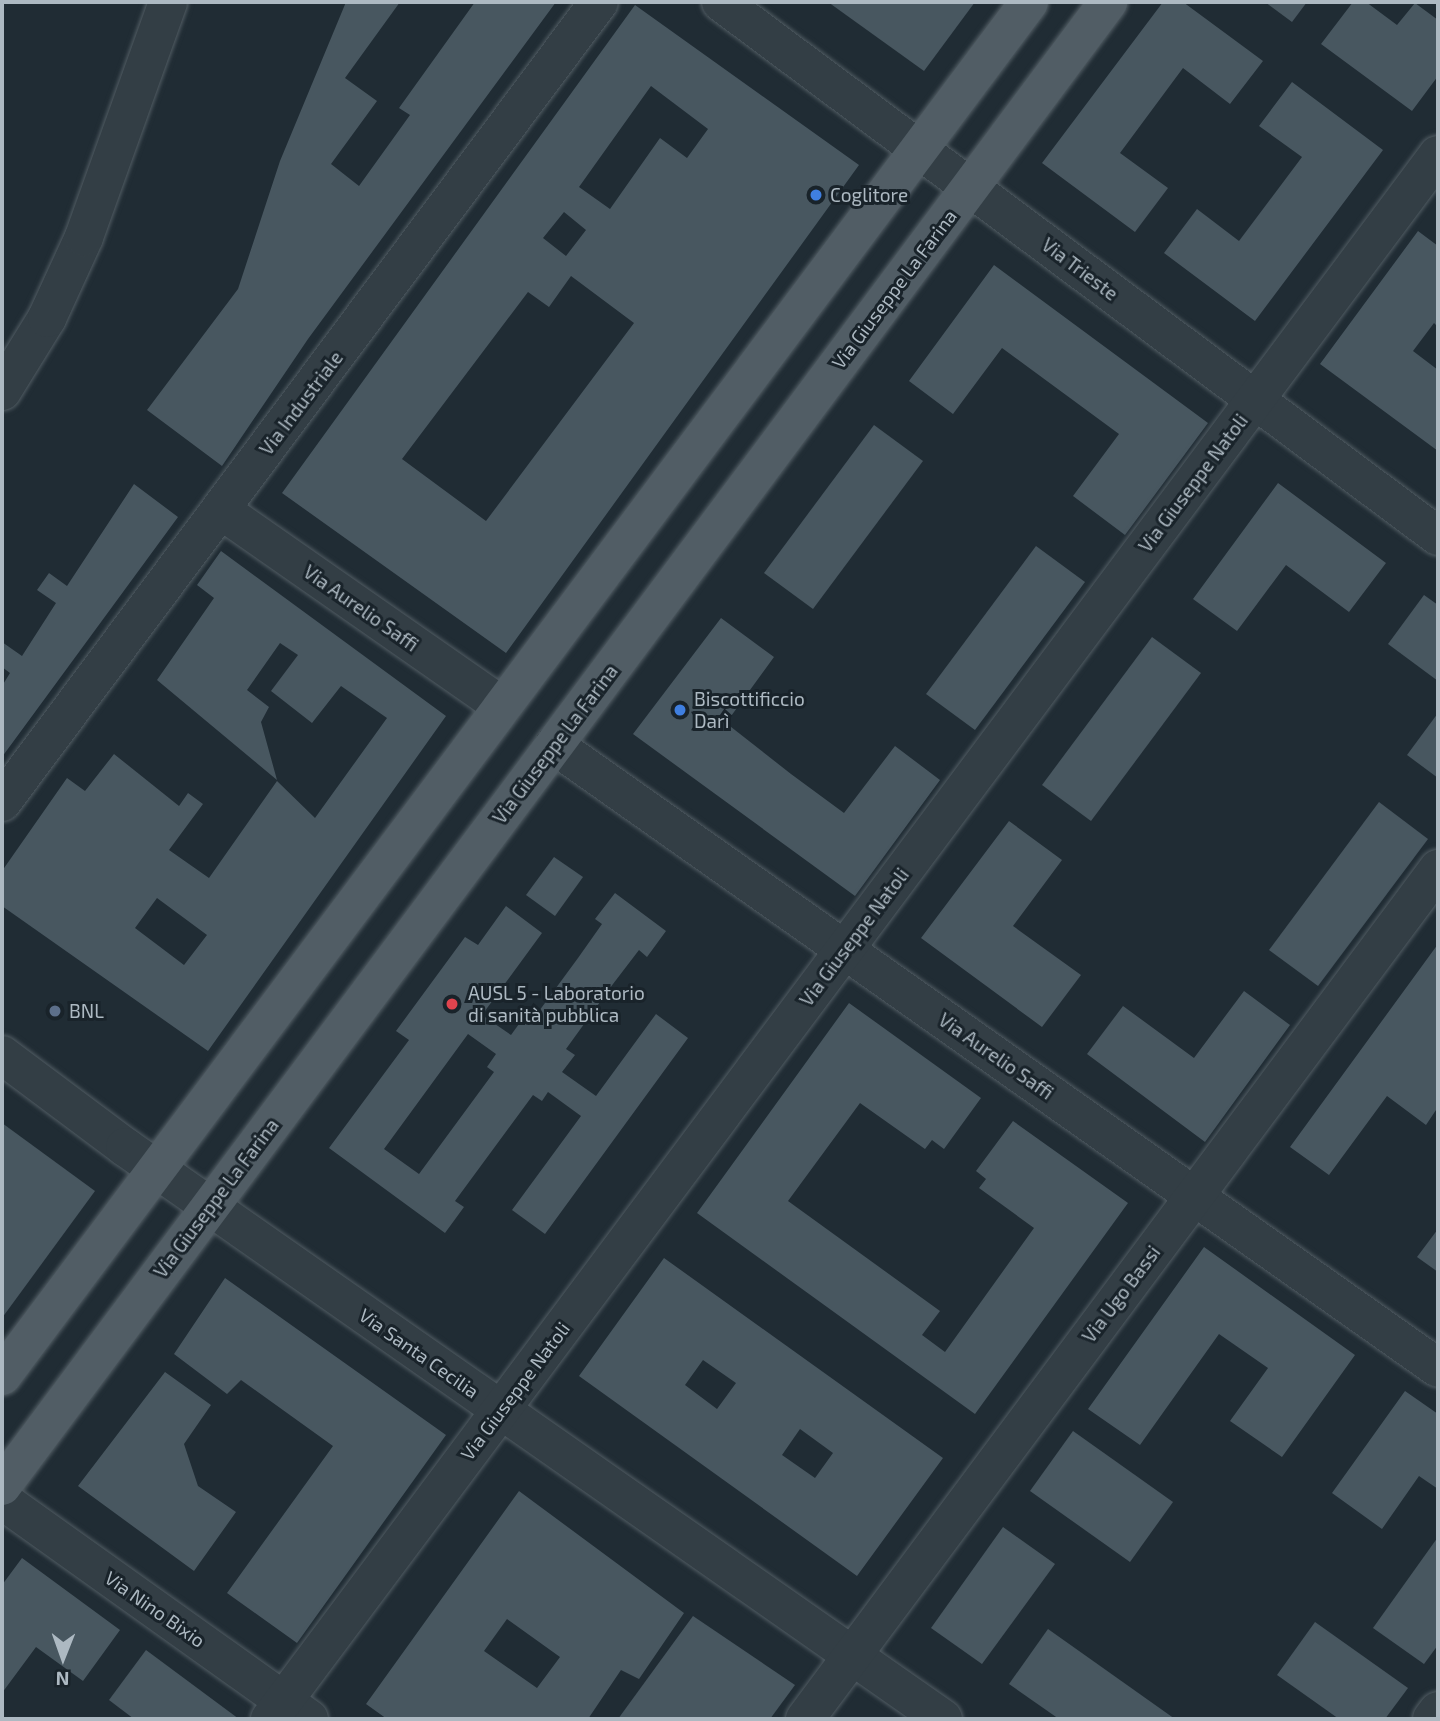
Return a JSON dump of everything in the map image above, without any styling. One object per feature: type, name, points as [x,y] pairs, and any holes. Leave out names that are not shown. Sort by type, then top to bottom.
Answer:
[{"type":"main road","points":[[2,1376],[1028,2]]},
{"type":"main road","name":"Via Giuseppe La Farina","points":[[2,1486],[1108,2]]},
{"type":"street","points":[[2,391],[47,318],[79,248],[168,2]]},
{"type":"street","name":"Via Industriale","points":[[2,803],[599,2]]},
{"type":"street","name":"Via Trieste","points":[[721,2],[1438,536]]},
{"type":"street","name":"Via Giuseppe Natoli","points":[[287,1713],[501,1410],[1438,155]]},
{"type":"street","name":"Via Aurelio Saffi","points":[[221,510],[502,706]]},
{"type":"street","name":"Via Aurelio Saffi","points":[[554,745],[1438,1368]]},
{"type":"street","name":"Via Ugo Bassi","points":[[805,1719],[1438,869]]},
{"type":"street","name":"Via Santa Cecilia","points":[[2,1055],[156,1169],[943,1719]]},
{"type":"street","name":"Via Nino Bixio","points":[[2,1500],[287,1713]]},
{"type":"street","points":[[1432,1719],[1438,1710]]},
{"type":"building","points":[[346,2],[400,2],[345,78],[377,101],[331,164],[359,186],[410,115],[399,108],[475,2],[556,2],[308,339],[222,466],[147,410],[238,289],[280,161]]},
{"type":"building","points":[[828,2],[975,2],[924,71]]},
{"type":"building","points":[[1163,2],[1183,2],[1263,61],[1230,104],[1183,68],[1120,153],[1168,188],[1135,232],[1042,163]]},
{"type":"building","points":[[1265,2],[1307,2],[1292,22]]},
{"type":"building","points":[[1353,2],[1366,2],[1397,25],[1415,3],[1438,20],[1438,76],[1412,111],[1321,44]]},
{"type":"building","points":[[635,5],[859,165],[506,653],[282,493]],"holes":[[[651,86],[708,129],[687,158],[660,138],[610,209],[579,187]],[[564,212],[586,230],[566,256],[543,238]],[[571,276],[634,323],[486,521],[402,459],[528,292],[549,307]]]},
{"type":"building","points":[[1292,82],[1383,150],[1255,321],[1164,253],[1197,209],[1239,241],[1302,157],[1259,126]]},
{"type":"building","points":[[1418,231],[1438,246],[1438,327],[1434,323],[1413,351],[1438,370],[1438,451],[1320,364]]},
{"type":"building","points":[[994,265],[1208,423],[1125,535],[1073,496],[1119,434],[1002,348],[953,414],[909,381]]},
{"type":"building","points":[[874,425],[923,461],[813,609],[764,573]]},
{"type":"building","points":[[1278,483],[1386,563],[1349,612],[1286,565],[1237,631],[1193,599]]},
{"type":"building","points":[[134,484],[178,517],[2,757],[2,686],[10,673],[2,667],[2,642],[22,656],[56,603],[37,590],[49,573],[67,586]]},
{"type":"building","points":[[1036,546],[1085,582],[975,730],[926,694]]},
{"type":"building","points":[[221,551],[446,716],[208,1051],[2,906],[2,871],[67,778],[85,791],[114,754],[179,806],[188,793],[203,804],[169,850],[209,878],[277,781],[315,818],[387,718],[341,686],[312,723],[271,691],[298,655],[280,643],[247,690],[269,707],[261,722],[277,780],[157,680],[214,598],[197,585]],"holes":[[[157,898],[207,935],[184,965],[135,928]]]},
{"type":"building","points":[[1424,595],[1438,605],[1438,681],[1388,644]]},
{"type":"building","points":[[721,618],[774,657],[726,723],[791,774],[844,813],[895,746],[940,780],[855,896],[633,734]]},
{"type":"building","points":[[1152,637],[1201,673],[1091,821],[1042,785]]},
{"type":"building","points":[[1438,713],[1438,778],[1407,755]]},
{"type":"building","points":[[1379,802],[1428,839],[1318,986],[1269,950]]},
{"type":"building","points":[[1009,821],[1062,860],[1013,926],[1081,975],[1042,1027],[921,938]]},
{"type":"building","points":[[554,857],[583,877],[555,916],[526,895]]},
{"type":"building","points":[[615,893],[666,931],[647,957],[639,950],[613,984],[566,1049],[575,1055],[562,1072],[596,1096],[656,1014],[688,1038],[545,1234],[512,1210],[581,1116],[548,1092],[542,1101],[533,1095],[455,1201],[464,1207],[445,1233],[329,1148],[409,1040],[396,1031],[465,937],[478,945],[506,906],[542,933],[482,1015],[511,1035],[524,1017],[531,1022],[578,958],[602,924],[595,919]],"holes":[[[468,1034],[496,1054],[487,1067],[494,1072],[419,1174],[384,1149]]]},
{"type":"building","points":[[1438,944],[1438,1107],[1426,1125],[1387,1096],[1329,1175],[1290,1147]]},
{"type":"building","points":[[1244,991],[1290,1025],[1205,1142],[1087,1054],[1123,1006],[1194,1058]]},
{"type":"building","points":[[849,1003],[981,1098],[944,1149],[932,1140],[925,1149],[860,1103],[788,1201],[940,1311],[922,1335],[945,1352],[1034,1228],[979,1188],[986,1179],[976,1171],[1013,1121],[1128,1203],[975,1414],[697,1213]]},
{"type":"building","points":[[2,1123],[95,1191],[2,1318]]},
{"type":"building","points":[[1438,1229],[1438,1272],[1417,1257]]},
{"type":"building","points":[[1204,1247],[1355,1355],[1282,1457],[1230,1421],[1268,1368],[1219,1334],[1140,1445],[1088,1409]]},
{"type":"building","points":[[664,1258],[943,1458],[857,1576],[579,1376]],"holes":[[[703,1360],[736,1383],[717,1409],[685,1385]],[[800,1429],[833,1453],[815,1478],[782,1455]]]},
{"type":"building","points":[[225,1278],[446,1435],[297,1643],[227,1593],[333,1446],[241,1380],[227,1394],[174,1354]]},
{"type":"building","points":[[165,1372],[211,1405],[184,1444],[198,1486],[236,1512],[194,1571],[78,1486]]},
{"type":"building","points":[[1405,1391],[1438,1414],[1438,1489],[1419,1476],[1382,1529],[1332,1493]]},
{"type":"building","points":[[1073,1431],[1173,1502],[1130,1562],[1030,1491]]},
{"type":"building","points":[[519,1491],[684,1613],[639,1679],[621,1670],[588,1719],[387,1719],[366,1704]],"holes":[[[507,1619],[560,1657],[537,1688],[484,1651]]]},
{"type":"building","points":[[1003,1527],[1055,1564],[982,1664],[931,1628]]},
{"type":"building","points":[[1438,1537],[1438,1645],[1424,1664],[1373,1628]]},
{"type":"building","points":[[22,1558],[120,1630],[83,1681],[36,1647],[2,1693],[2,1585]]},
{"type":"building","points":[[693,1616],[795,1685],[770,1719],[618,1719]]},
{"type":"building","points":[[1315,1622],[1408,1688],[1385,1719],[1339,1719],[1277,1675]]},
{"type":"building","points":[[1048,1629],[1175,1719],[1059,1719],[1009,1684]]},
{"type":"building","points":[[146,1650],[239,1719],[134,1719],[109,1700]]},
{"type":"place","name":"Coglitore","points":[[816,195]]},
{"type":"place","name":"Biscottificcio Darì","points":[[680,710]]},
{"type":"place","name":"AUSL 5 - Laboratorio di sanità pubblica","points":[[452,1004]]},
{"type":"place","name":"BNL","points":[[55,1011]]}]
